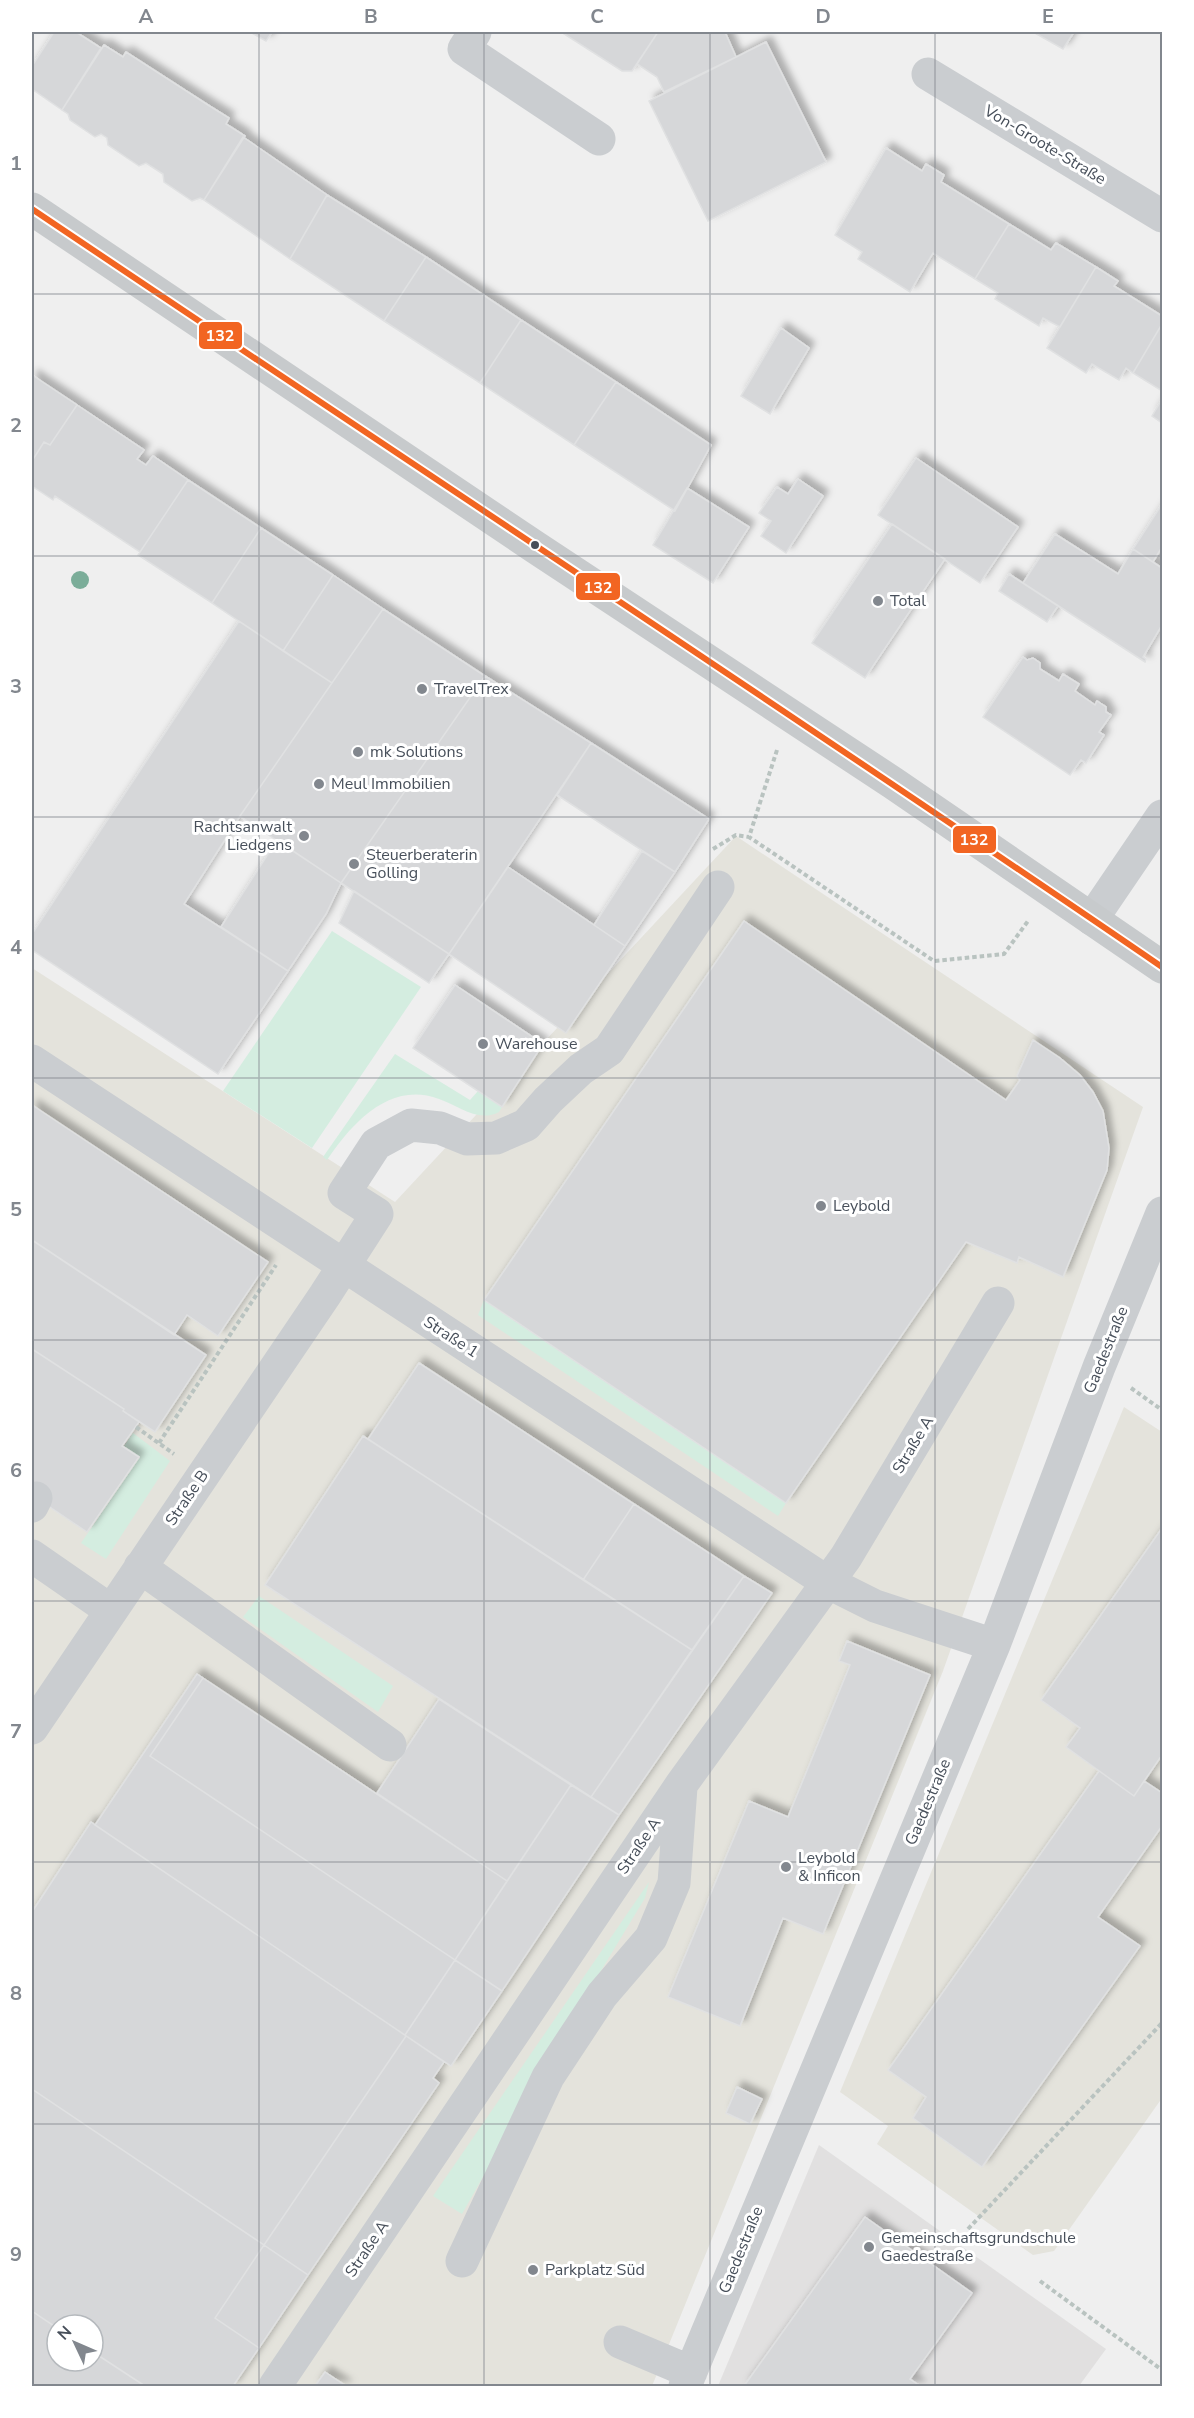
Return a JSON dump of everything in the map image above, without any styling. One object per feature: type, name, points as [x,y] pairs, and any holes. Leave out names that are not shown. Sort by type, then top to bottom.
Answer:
[{"type":"main road","points":[[32,209],[788,716],[894,783],[1162,967]]},
{"type":"street","points":[[475,32],[464,49],[599,139]]},
{"type":"street","name":"Von-Groote-Straße","points":[[928,74],[1162,216]]},
{"type":"street","points":[[1092,919],[1162,816]]},
{"type":"street","name":"Straße B","points":[[32,1728],[377,1214],[344,1193],[376,1144],[411,1125],[440,1128],[467,1139],[496,1138],[526,1125],[548,1100],[581,1069],[609,1050],[718,887]]},
{"type":"street","name":"Straße 1","points":[[32,1061],[343,1267],[827,1582],[875,1606],[994,1645]]},
{"type":"street","name":"Gaedestraße","points":[[688,2379],[994,1645],[1094,1378],[1162,1214]]},
{"type":"street","name":"Straße A","points":[[275,2386],[681,1785],[846,1557],[998,1303]]},
{"type":"street","points":[[32,1556],[110,1610]]},
{"type":"street","points":[[140,1567],[390,1745]]},
{"type":"street","points":[[462,2261],[548,2077],[602,1995],[651,1938],[674,1882],[681,1785]]},
{"type":"street","points":[[620,2342],[688,2379]]},
{"type":"path","points":[[749,837],[788,716]]},
{"type":"path","points":[[708,856],[715,847],[736,836],[749,837],[934,960],[1004,954],[1050,891]]},
{"type":"path","points":[[968,2229],[1162,2024]]},
{"type":"path","points":[[1040,2281],[1162,2370]]},
{"type":"shaded area","points":[[736,836],[1143,1107],[943,1671],[652,2386],[32,2386],[32,968],[395,1202]]},
{"type":"shaded area","points":[[1124,1407],[1162,1432],[1162,2098],[1054,2251],[1033,2255],[877,2144],[888,2126],[840,2092]]},
{"type":"shaded area","name":"Gemeinschaftsgrundschule Gaedestraße","points":[[819,2145],[1106,2349],[1079,2386],[718,2386]]},
{"type":"green space","points":[[332,931],[421,987],[312,1148],[223,1091]]},
{"type":"green space","points":[[395,1054],[470,1100],[478,1091],[502,1107],[499,1112],[484,1116],[476,1115],[439,1099],[421,1095],[404,1095],[388,1100],[360,1120],[327,1160],[323,1157]]},
{"type":"green space","points":[[484,1300],[786,1503],[778,1516],[478,1315]]},
{"type":"green space","points":[[133,1433],[170,1461],[106,1559],[81,1543],[140,1457],[124,1446]]},
{"type":"green space","points":[[259,1596],[393,1686],[378,1712],[243,1617]]},
{"type":"green space","points":[[649,1882],[645,1898],[579,2007],[462,2214],[433,2196]]},
{"type":"building","points":[[54,32],[76,32],[101,48],[62,110],[32,89],[32,66]]},
{"type":"building","points":[[250,32],[272,32],[266,41]]},
{"type":"building","points":[[561,32],[658,32],[632,71],[622,71]]},
{"type":"building","points":[[658,32],[725,32],[736,57],[664,92],[657,77],[637,64]]},
{"type":"building","points":[[1033,32],[1074,32],[1063,49]]},
{"type":"building","points":[[766,42],[826,162],[708,221],[649,101]]},
{"type":"building","points":[[104,45],[123,57],[126,52],[229,118],[226,124],[245,136],[204,200],[200,198],[192,201],[164,182],[163,174],[146,163],[139,166],[108,145],[107,138],[101,134],[95,137],[70,120],[68,114],[62,110]]},
{"type":"building","points":[[243,137],[327,195],[290,259],[204,200]]},
{"type":"building","points":[[886,148],[922,171],[926,164],[944,175],[941,182],[1009,224],[975,279],[933,253],[910,292],[858,259],[862,252],[835,235]]},
{"type":"building","points":[[327,195],[426,257],[384,321],[290,259]]},
{"type":"building","points":[[1009,224],[1051,250],[1056,243],[1096,267],[1060,327],[1043,318],[1039,326],[995,299],[998,293],[975,279]]},
{"type":"building","points":[[426,257],[521,320],[480,383],[384,321]]},
{"type":"building","points":[[1096,267],[1118,281],[1114,286],[1162,316],[1162,324],[1133,373],[1126,368],[1119,380],[1092,364],[1086,373],[1047,348]]},
{"type":"building","points":[[521,320],[616,382],[574,445],[480,383]]},
{"type":"building","points":[[1162,324],[1162,391],[1133,373]]},
{"type":"building","points":[[781,328],[809,348],[770,414],[741,396]]},
{"type":"building","points":[[32,375],[77,405],[50,445],[44,442],[32,461]]},
{"type":"building","points":[[616,382],[711,445],[675,511],[574,445]]},
{"type":"building","points":[[1162,399],[1162,423],[1152,416]]},
{"type":"building","points":[[77,405],[144,450],[137,459],[146,465],[153,456],[188,480],[140,552],[55,496],[53,500],[32,486],[32,461],[44,442],[50,445]]},
{"type":"building","points":[[916,458],[1018,527],[980,583],[878,515]]},
{"type":"building","points":[[798,479],[823,496],[786,553],[761,536],[771,521],[759,513],[777,487],[788,494]]},
{"type":"building","points":[[188,480],[261,528],[212,603],[138,555]]},
{"type":"building","points":[[687,488],[749,527],[713,583],[653,545]]},
{"type":"building","points":[[1162,504],[1162,547],[1153,562],[1133,549]]},
{"type":"building","points":[[892,524],[945,559],[865,678],[812,643]]},
{"type":"building","points":[[261,528],[333,575],[283,651],[212,603]]},
{"type":"building","points":[[1055,534],[1118,574],[1133,549],[1162,568],[1162,625],[1143,657],[1146,659],[1145,662],[1023,583]]},
{"type":"building","points":[[1009,574],[1058,606],[1047,622],[999,591]]},
{"type":"building","points":[[333,575],[383,609],[332,683],[283,651]]},
{"type":"building","points":[[383,609],[485,676],[341,883],[240,816]]},
{"type":"building","points":[[239,621],[332,683],[240,816],[184,904],[288,971],[218,1074],[32,950],[32,934]]},
{"type":"building","points":[[1023,657],[1027,660],[1033,658],[1040,663],[1040,669],[1059,681],[1063,674],[1079,684],[1075,691],[1095,705],[1097,701],[1106,707],[1106,712],[1111,715],[1099,732],[1104,735],[1086,763],[1081,760],[1070,775],[983,717]]},
{"type":"building","points":[[485,676],[591,743],[449,954],[341,883]]},
{"type":"building","points":[[591,743],[709,819],[675,872],[557,795]]},
{"type":"building","points":[[277,840],[341,883],[326,914],[288,971],[221,927]]},
{"type":"building","points":[[642,851],[675,872],[625,946],[594,925]]},
{"type":"building","points":[[508,867],[625,946],[566,1033],[449,954]]},
{"type":"building","points":[[354,891],[449,954],[429,983],[339,923]]},
{"type":"building","name":"Leybold","points":[[744,921],[1006,1100],[1020,1080],[1017,1076],[1033,1040],[1080,1075],[1093,1092],[1103,1111],[1109,1148],[1107,1170],[1063,1277],[1019,1257],[1017,1263],[966,1242],[786,1503],[484,1300]]},
{"type":"building","points":[[455,985],[543,1044],[502,1107],[413,1048]]},
{"type":"building","points":[[32,1105],[268,1262],[218,1336],[187,1315],[174,1335],[32,1240]]},
{"type":"building","points":[[32,1240],[206,1355],[155,1432],[32,1349]]},
{"type":"building","points":[[32,1349],[124,1409],[123,1411],[139,1422],[122,1446],[139,1457],[87,1532],[32,1495]]},
{"type":"building","points":[[419,1363],[634,1504],[583,1580],[368,1439]]},
{"type":"building","points":[[363,1436],[692,1650],[591,1797],[265,1585]]},
{"type":"building","points":[[634,1504],[744,1576],[692,1650],[583,1580]]},
{"type":"building","points":[[1162,1528],[1162,1755],[1134,1796],[1066,1747],[1080,1728],[1041,1700]]},
{"type":"building","points":[[744,1576],[772,1593],[619,1815],[591,1797]]},
{"type":"building","name":"Leybold & Inficon","points":[[847,1641],[930,1675],[823,1934],[783,1918],[740,2026],[668,1997],[749,1801],[788,1817],[850,1665],[839,1661]]},
{"type":"building","points":[[197,1674],[203,1678],[150,1756],[455,1960],[405,2035],[95,1825]]},
{"type":"building","points":[[203,1678],[507,1881],[455,1960],[150,1756]]},
{"type":"building","points":[[439,1699],[571,1785],[507,1881],[377,1793]]},
{"type":"building","points":[[1099,1771],[1134,1796],[1144,1781],[1162,1793],[1162,1826],[1098,1917],[1140,1946],[982,2167],[913,2118],[926,2097],[888,2070]]},
{"type":"building","points":[[571,1785],[619,1815],[502,1991],[455,1960]]},
{"type":"building","points":[[91,1822],[406,2036],[264,2245],[32,2089],[32,1912]]},
{"type":"building","points":[[455,1960],[502,1991],[451,2066],[405,2035]]},
{"type":"building","points":[[406,2036],[444,2062],[433,2078],[439,2083],[308,2275],[264,2245]]},
{"type":"building","points":[[737,2087],[762,2099],[750,2124],[726,2113]]},
{"type":"building","points":[[32,2089],[264,2245],[215,2318],[259,2348],[233,2386],[145,2386],[105,2360],[105,2313],[45,2313],[45,2320],[32,2311]]},
{"type":"building","points":[[865,2217],[972,2293],[910,2379],[920,2386],[744,2386]]},
{"type":"building","points":[[264,2245],[308,2275],[259,2348],[215,2318]]},
{"type":"building","points":[[32,2311],[45,2320],[45,2373],[105,2373],[105,2360],[145,2386],[32,2386]]},
{"type":"building","points":[[325,2372],[346,2386],[315,2386]]},
{"type":"transit line","name":"132","points":[[32,209],[881,776],[1162,967]]},
{"type":"place","name":"Total","points":[[878,601]]},
{"type":"place","name":"TravelTrex","points":[[422,689]]},
{"type":"place","name":"mk Solutions","points":[[358,752]]},
{"type":"place","name":"Meul Immobilien","points":[[319,784]]},
{"type":"place","name":"Rachtsanwalt Liedgens","points":[[304,836]]},
{"type":"place","name":"Steuerberaterin Golling","points":[[354,864]]},
{"type":"place","name":"Warehouse","points":[[483,1044]]},
{"type":"place","name":"Leybold","points":[[821,1206]]},
{"type":"place","name":"Leybold & Inficon","points":[[786,1867]]},
{"type":"place","name":"Gemeinschaftsgrundschule Gaedestraße","points":[[869,2247]]},
{"type":"place","name":"Parkplatz Süd","points":[[533,2270]]}]
